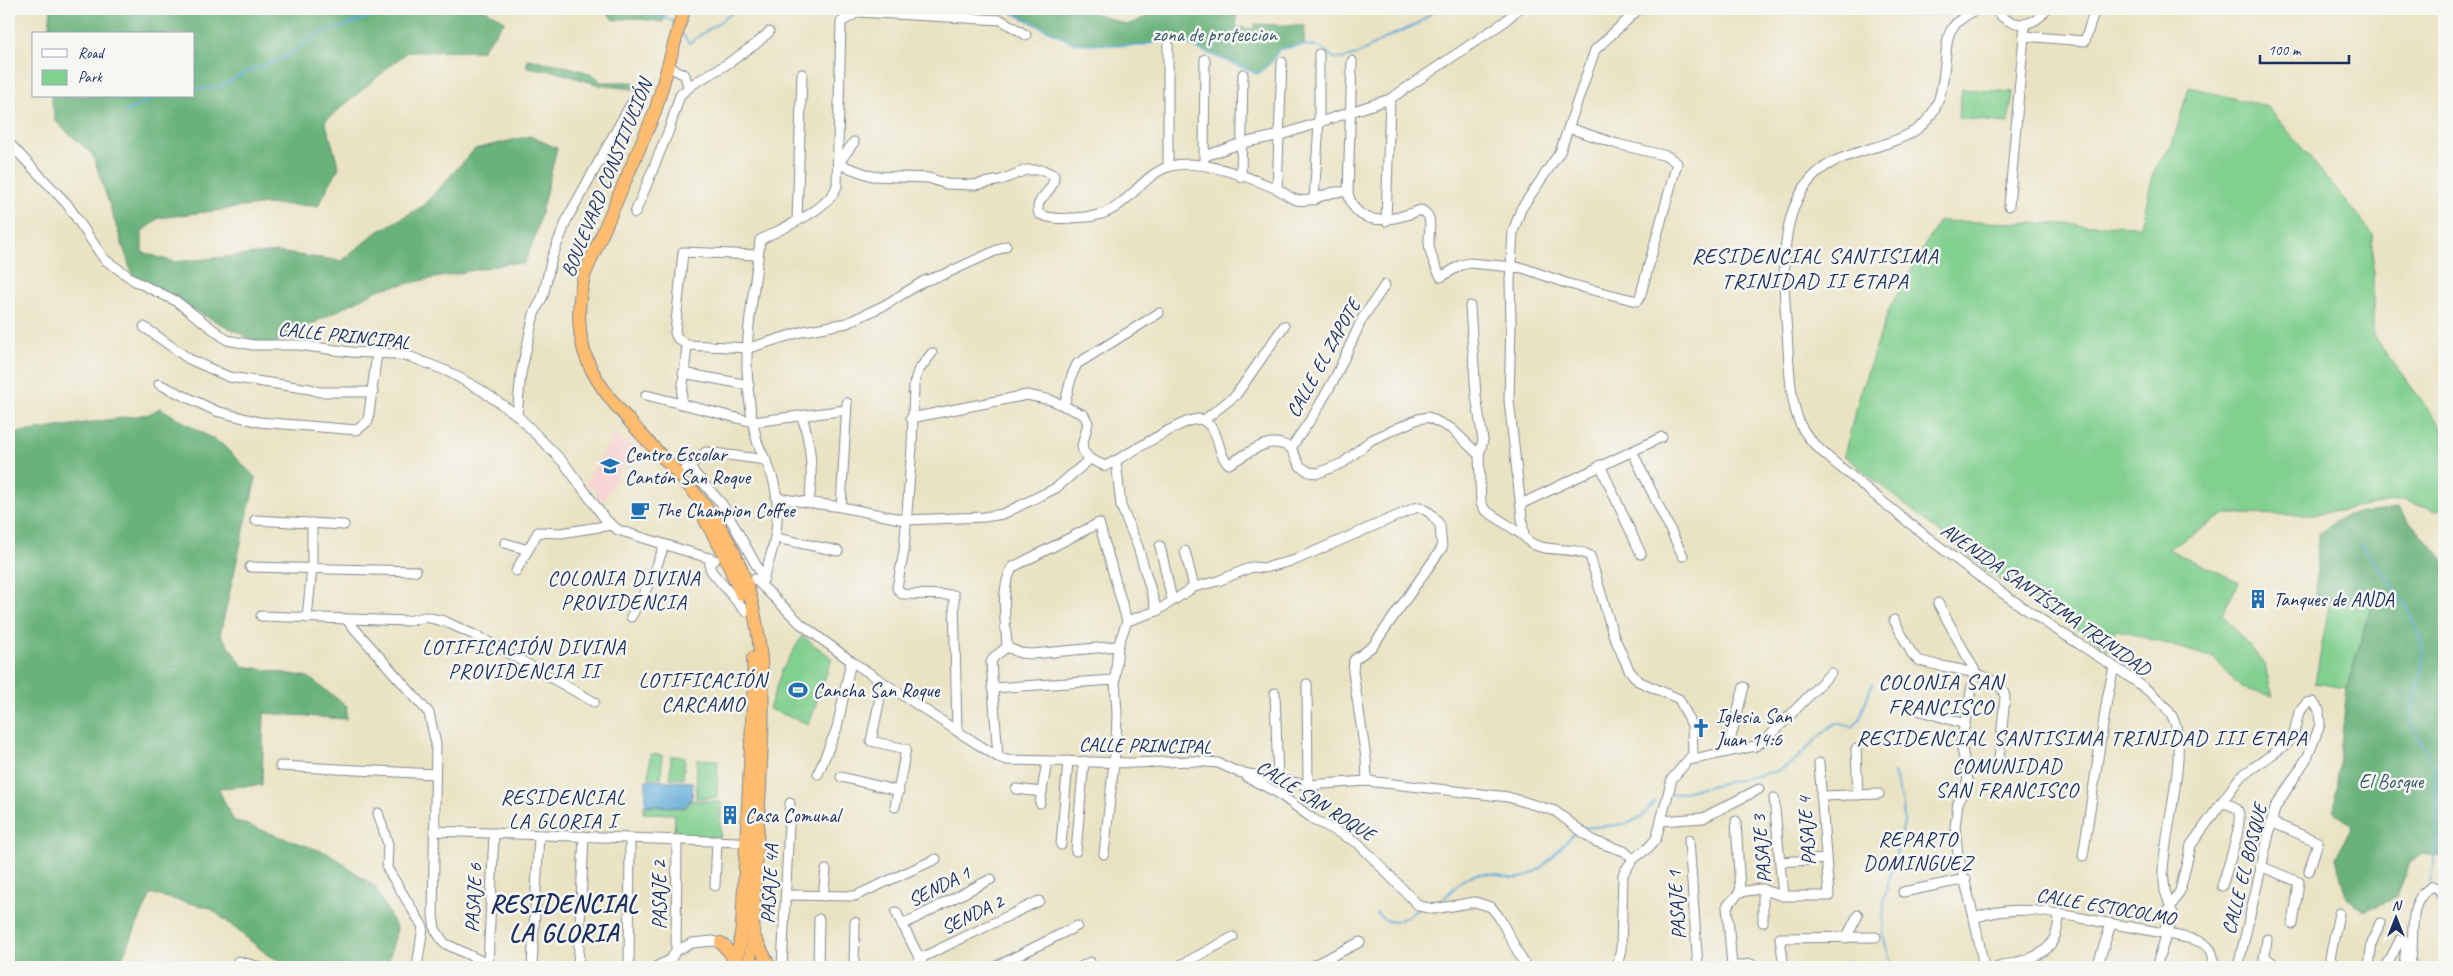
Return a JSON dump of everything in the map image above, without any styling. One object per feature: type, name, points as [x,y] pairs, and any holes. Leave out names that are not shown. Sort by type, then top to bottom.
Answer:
[{"type":"highway","name":"BOULEVARD CONSTITUCIÓN","points":[[675,9],[645,115],[578,272],[572,293],[571,325],[576,351],[589,384],[607,408],[702,515],[736,580],[746,611],[751,641],[754,684],[747,930],[748,960],[736,967]]},
{"type":"highway","name":"BOULEVARD CONSTITUCIÓN","points":[[684,9],[661,97],[646,137],[584,276],[580,296],[579,323],[584,352],[598,382],[622,412],[684,471],[733,550],[746,585],[759,631],[764,696],[747,930]]},
{"type":"highway","points":[[736,967],[732,955],[721,943],[747,930],[772,966]]},
{"type":"highway","points":[[748,960],[772,966]]},
{"type":"street","points":[[838,164],[872,176],[930,178],[946,184],[974,185],[1001,180],[1026,170],[1043,170],[1054,175],[1054,182],[1036,207],[1039,214],[1058,219],[1091,217],[1110,211],[1148,178],[1168,167],[1204,160],[1242,143],[1280,135],[1390,99],[1504,22],[1518,9]]},
{"type":"street","points":[[1524,536],[1509,400],[1511,240],[1517,217],[1555,161],[1569,128],[1595,50],[1638,9]]},
{"type":"street","name":"AVENIDA SANTÍSIMA TRINIDAD","points":[[1977,9],[1958,21],[1950,31],[1942,95],[1929,118],[1916,130],[1833,162],[1811,181],[1795,204],[1788,238],[1784,282],[1789,349],[1797,412],[1804,430],[1828,456],[1914,528],[2006,598],[2114,667],[2158,699],[2173,718],[2178,741],[2175,780],[2163,854],[2165,891],[2173,914],[2171,925],[2165,934],[2156,967]]},
{"type":"street","points":[[1995,9],[2008,22],[2025,24],[2035,20],[2046,9]]},
{"type":"street","points":[[2024,36],[2085,41],[2096,9]]},
{"type":"street","points":[[759,578],[776,538],[776,498],[772,476],[758,442],[753,422],[747,368],[751,294],[756,276],[760,240],[819,208],[835,192],[838,164],[841,22],[858,12],[1001,20],[1026,35]]},
{"type":"street","points":[[2009,206],[2025,24]]},
{"type":"street","points":[[635,213],[669,130],[680,95],[688,87],[756,44],[769,32]]},
{"type":"street","points":[[1168,44],[1168,167]]},
{"type":"street","points":[[1314,200],[1319,123],[1319,54]]},
{"type":"street","points":[[1204,160],[1206,59]]},
{"type":"street","points":[[1352,61],[1352,112],[1348,193],[1366,218],[1386,221],[1420,210],[1426,213],[1429,217],[1430,227],[1428,240],[1434,263],[1441,277],[1461,265],[1470,263],[1510,266],[1523,268],[1629,301],[1637,301],[1677,163],[1667,156],[1617,144],[1569,128]]},
{"type":"street","points":[[1277,189],[1282,62]]},
{"type":"street","points":[[669,67],[685,75],[688,87]]},
{"type":"street","points":[[797,220],[802,74]]},
{"type":"street","points":[[1241,177],[1243,74]]},
{"type":"street","points":[[1386,221],[1390,99]]},
{"type":"street","points":[[517,415],[520,373],[534,314],[543,296],[552,257],[568,217],[631,104]]},
{"type":"street","points":[[838,164],[854,142]]},
{"type":"street","name":"CALLE PRINCIPAL","points":[[9,143],[67,204],[104,259],[135,281],[176,301],[227,340],[252,345],[298,345],[411,357],[449,372],[482,390],[517,415],[564,462],[611,525],[618,530],[664,546],[713,559],[710,568],[712,572],[746,611]]},
{"type":"street","points":[[1204,160],[1241,177],[1277,189],[1297,200],[1314,200],[1331,192],[1348,193]]},
{"type":"street","points":[[758,255],[683,252],[675,333],[678,339],[687,345],[749,348],[804,331],[847,323],[885,306],[924,281],[945,274],[1006,246]]},
{"type":"street","name":"CALLE EL ZAPOTE","points":[[1291,448],[1319,406],[1362,319],[1385,285]]},
{"type":"street","points":[[1470,306],[1476,396],[1483,440],[1479,455],[1481,503],[1485,510],[1524,536],[1534,545],[1573,551],[1590,556],[1613,634],[1629,670],[1638,681],[1678,699],[1690,718],[1693,751],[1689,760],[1672,779],[1661,821],[1652,844],[1633,859],[1623,874],[1621,949],[1617,967]]},
{"type":"street","points":[[1064,406],[1072,375],[1077,364],[1159,313]]},
{"type":"street","points":[[911,418],[1027,395],[1051,400],[1084,415],[1086,419],[1083,451],[1090,459],[1105,466],[1169,431],[1199,419],[1204,420],[1236,395],[1284,326]]},
{"type":"street","points":[[144,327],[189,359],[229,376],[310,389],[318,392],[373,392]]},
{"type":"street","points":[[681,404],[687,345]]},
{"type":"street","points":[[159,384],[216,411],[259,422],[357,430],[368,421],[377,353]]},
{"type":"street","points":[[932,353],[925,359],[918,371],[914,384],[911,418],[912,447],[904,551],[897,588],[902,594],[954,595],[957,731]]},
{"type":"street","points":[[683,373],[749,385]]},
{"type":"street","points":[[646,395],[753,422],[802,416],[847,407],[841,507]]},
{"type":"street","points":[[802,416],[813,463],[813,480],[809,501]]},
{"type":"street","name":"CALLE EL ZAPOTE","points":[[1204,420],[1215,431],[1224,458],[1229,464],[1264,443],[1274,442],[1291,448],[1300,466],[1310,472],[1318,473],[1343,463],[1371,440],[1418,418],[1428,417],[1452,429],[1479,455]]},
{"type":"street","points":[[1521,504],[1662,437]]},
{"type":"street","points":[[1632,451],[1683,556]]},
{"type":"street","points":[[759,578],[722,504],[684,471],[706,452],[766,460]]},
{"type":"street","points":[[776,498],[809,501],[905,520],[943,520],[1002,514],[1056,488],[1090,459]]},
{"type":"street","points":[[1116,461],[1121,506],[1138,547],[1157,610]]},
{"type":"street","points":[[1600,465],[1641,554]]},
{"type":"street","points":[[1128,621],[1157,610],[1194,587],[1218,581],[1252,567],[1266,568],[1295,560],[1415,508],[1420,507],[1430,513],[1440,525],[1442,548],[1373,646],[1354,660],[1353,672],[1366,758],[1367,781]]},
{"type":"street","points":[[256,520],[344,525]]},
{"type":"street","points":[[307,618],[312,568],[312,523]]},
{"type":"street","points":[[1007,647],[1007,576],[1013,567],[1099,523],[1128,621],[1118,646],[1114,680],[1117,713],[1104,854]]},
{"type":"street","points":[[516,572],[538,532],[560,533],[611,525]]},
{"type":"street","points":[[776,538],[838,551]]},
{"type":"street","points":[[505,543],[528,550]]},
{"type":"street","points":[[631,617],[653,576],[664,546]]},
{"type":"street","points":[[1160,546],[1172,600]]},
{"type":"street","points":[[1185,551],[1194,587]]},
{"type":"street","points":[[250,567],[416,571]]},
{"type":"street","name":"CALLE PRINCIPAL","points":[[759,578],[764,587],[801,624],[850,661],[883,684],[998,756],[1018,761],[1047,762],[1218,763],[1238,772],[1308,785],[1367,781],[1508,797],[1555,811],[1594,840],[1624,851],[1633,859]]},
{"type":"street","points":[[1938,603],[1975,674],[1961,743],[1968,780],[1958,804],[1955,827],[1958,854],[1966,880],[1984,967]]},
{"type":"street","points":[[261,616],[408,621],[425,617],[444,621],[483,640],[594,702]]},
{"type":"street","points":[[346,619],[429,714],[436,744],[433,916],[435,929],[444,943],[485,965]]},
{"type":"street","points":[[1894,620],[1910,651],[1918,660],[1975,674],[1996,683],[2005,694],[1999,759]]},
{"type":"street","points":[[1007,647],[1032,654],[1118,646]]},
{"type":"street","points":[[998,756],[991,662],[994,656],[1007,647]]},
{"type":"street","points":[[818,774],[837,728],[850,661]]},
{"type":"street","points":[[2083,856],[2107,699],[2114,667]]},
{"type":"street","points":[[1689,760],[1754,746],[1768,738],[1831,673]]},
{"type":"street","points":[[992,688],[1114,680]]},
{"type":"street","points":[[883,684],[870,741],[906,749],[895,807]]},
{"type":"street","points":[[1307,684],[1308,785]]},
{"type":"street","points":[[1727,752],[1744,687]]},
{"type":"street","points":[[1275,693],[1278,780]]},
{"type":"street","name":"CALLE EL BOSQUE","points":[[2221,803],[2240,777],[2287,744],[2293,736],[2299,712],[2307,703],[2313,702],[2318,706],[2320,714],[2317,734],[2308,756],[2275,808],[2238,967]]},
{"type":"street","points":[[1918,710],[1965,724]]},
{"type":"street","points":[[1856,749],[1858,795]]},
{"type":"street","points":[[1061,845],[1068,761]]},
{"type":"street","points":[[1076,851],[1084,761]]},
{"type":"street","points":[[1040,803],[1047,762]]},
{"type":"street","name":"PASAJE 4","points":[[1783,896],[1829,896],[1819,763]]},
{"type":"street","points":[[280,766],[435,774]]},
{"type":"street","name":"CALLE SAN ROQUE","points":[[1238,772],[1278,794],[1313,819],[1358,843],[1419,906],[1434,909],[1475,902],[1491,907],[1499,917],[1526,967]]},
{"type":"street","points":[[841,777],[899,790]]},
{"type":"street","points":[[1016,789],[1042,792]]},
{"type":"street","points":[[1661,821],[1703,818],[1759,789]]},
{"type":"street","points":[[1821,796],[1879,794]]},
{"type":"street","name":"PASAJE 3","points":[[1774,798],[1783,896]]},
{"type":"street","name":"PASAJE 4A","points":[[772,966],[787,895],[790,803]]},
{"type":"street","points":[[2170,908],[2180,891],[2191,845],[2221,803],[2236,807],[2239,813],[2239,825],[2222,886]]},
{"type":"street","points":[[378,813],[388,844],[387,868],[424,927],[417,967]]},
{"type":"street","points":[[1736,821],[1740,892]]},
{"type":"street","points":[[2271,822],[2318,842],[2309,871]]},
{"type":"street","points":[[434,830],[738,842]]},
{"type":"street","name":"PASAJE 6","points":[[485,965],[494,833]]},
{"type":"street","points":[[532,967],[539,835]]},
{"type":"street","points":[[578,967],[584,836]]},
{"type":"street","points":[[629,967],[630,838]]},
{"type":"street","name":"PASAJE 2","points":[[676,951],[677,840]]},
{"type":"street","name":"PASAJE 1","points":[[1689,840],[1698,967]]},
{"type":"street","points":[[715,886],[717,841]]},
{"type":"street","points":[[787,895],[855,896],[936,859]]},
{"type":"street","points":[[1780,862],[1826,859]]},
{"type":"street","points":[[2260,866],[2299,882],[2294,924]]},
{"type":"street","points":[[824,896],[826,870]]},
{"type":"street","name":"SENDA 1","points":[[902,925],[991,879]]},
{"type":"street","points":[[1904,892],[1966,880]]},
{"type":"street","points":[[2409,967],[2415,909],[2430,888],[2439,889],[2444,898]]},
{"type":"street","points":[[1763,889],[1763,922]]},
{"type":"street","points":[[1751,964],[1732,967],[1727,906],[1740,892],[1763,889],[1783,896]]},
{"type":"street","name":"SENDA 2","points":[[922,963],[1039,901]]},
{"type":"street","name":"CALLE ESTOCOLMO","points":[[1974,918],[1992,911],[2009,909],[2059,914],[2165,934],[2204,942],[2212,952],[2214,958],[2213,967]]},
{"type":"street","points":[[896,912],[922,963]]},
{"type":"street","points":[[2335,967],[2330,958],[2339,913]]},
{"type":"street","points":[[1998,967],[2036,957],[2050,946],[2059,931],[2059,914]]},
{"type":"street","points":[[1846,938],[1858,915]]},
{"type":"street","points":[[818,967],[820,919]]},
{"type":"street","points":[[854,967],[855,922]]},
{"type":"street","points":[[2369,967],[2372,942],[2380,923]]},
{"type":"street","points":[[2097,967],[2111,924]]},
{"type":"street","points":[[995,967],[1077,926]]},
{"type":"street","points":[[424,927],[435,929]]},
{"type":"street","points":[[1177,967],[1233,937]]},
{"type":"street","points":[[1784,967],[1780,938],[1876,937]]},
{"type":"street","points":[[2263,967],[2267,939]]},
{"type":"street","points":[[2386,967],[2400,940],[2404,940],[2406,945],[2404,967]]},
{"type":"street","points":[[655,967],[669,964],[676,951],[692,943],[712,941],[721,943],[748,960]]},
{"type":"street","points":[[1310,967],[1360,942]]},
{"type":"street","points":[[2264,956],[2278,967]]},
{"type":"street","points":[[238,961],[260,967]]},
{"type":"street","points":[[1081,967],[1090,962]]},
{"type":"street","points":[[1846,967],[1853,967]]},
{"type":"shaded area","name":"Centro Escolar Cantón San Roque","points":[[614,435],[634,447],[604,500],[596,496],[598,491],[585,484]]},
{"type":"green space","points":[[51,9],[484,9],[505,21],[481,51],[407,52],[325,121],[339,167],[318,206],[266,204],[159,218],[142,231],[142,252],[174,262],[276,252],[342,261],[374,234],[423,206],[475,149],[530,136],[557,148],[535,237],[524,264],[509,263],[380,289],[267,347],[134,280],[93,155],[55,121],[51,98],[195,98],[195,32],[48,32]]},
{"type":"green space","points":[[601,9],[666,9],[663,22],[633,18],[615,20]]},
{"type":"green space","name":"zona de proteccion","points":[[1005,9],[1084,9],[1127,25],[1165,9],[1193,9],[1237,15],[1236,27],[1254,29],[1255,24],[1305,26],[1304,45],[1279,49],[1272,61],[1258,74],[1177,40],[1138,46],[1074,43]]},
{"type":"green space","points":[[527,59],[579,70],[597,78],[600,82],[631,82],[649,85],[648,91],[600,85],[553,71],[527,67]]},
{"type":"green space","points":[[2189,87],[2268,107],[2373,234],[2373,336],[2444,430],[2444,505],[2435,511],[2403,500],[2313,515],[2225,514],[2168,549],[2239,582],[2222,614],[2264,663],[2273,696],[2241,688],[2214,658],[2116,629],[2108,649],[1986,570],[1844,455],[1860,393],[1890,307],[1939,221],[2141,226],[2155,167],[2172,145]]},
{"type":"green space","points":[[1962,89],[2013,92],[2008,123],[1958,118]]},
{"type":"green space","points":[[160,408],[223,445],[256,478],[220,634],[243,666],[308,677],[347,706],[346,719],[264,713],[262,785],[218,788],[233,820],[330,854],[375,887],[397,929],[387,967],[297,967],[269,956],[210,908],[151,894],[118,967],[9,967],[9,434],[149,414]]},
{"type":"green space","name":"El Bosque","points":[[2398,509],[2444,559],[2444,857],[2422,854],[2410,863],[2396,898],[2364,911],[2346,897],[2336,857],[2352,825],[2334,811],[2347,688],[2371,606],[2316,599],[2318,534],[2346,515]]},
{"type":"green space","points":[[2330,601],[2371,606],[2347,688],[2315,683]]},
{"type":"green space","name":"Cancha San Roque","points":[[802,636],[832,658],[809,724],[769,709],[782,670]]},
{"type":"green space","points":[[650,754],[662,755],[661,778],[649,778]]},
{"type":"green space","points":[[671,756],[685,757],[683,779],[670,778]]},
{"type":"green space","points":[[697,759],[718,760],[717,798],[696,798]]},
{"type":"green space","points":[[691,800],[721,802],[720,837],[674,835],[675,814],[643,813],[644,806],[686,808]]},
{"type":"water","points":[[646,780],[693,782],[692,797],[685,807],[645,805]]},
{"type":"waterway","points":[[195,89],[219,87],[251,70],[284,58],[319,34],[380,14],[414,9]]},
{"type":"waterway","points":[[611,9],[617,11],[640,11],[672,20],[674,24]]},
{"type":"waterway","points":[[683,35],[689,43],[738,9]]},
{"type":"waterway","points":[[1005,9],[1074,43],[1138,46],[1177,40],[1258,74],[1272,61],[1279,49],[1304,45],[1320,47],[1334,58],[1342,59],[1356,55],[1386,38],[1419,23],[1436,9]]},
{"type":"waterway","points":[[1761,12],[1766,9]]},
{"type":"waterway","points":[[125,112],[154,98]]},
{"type":"waterway","points":[[2361,544],[2403,601],[2419,633],[2422,667],[2413,702],[2412,716],[2415,728],[2428,754],[2435,779],[2436,839],[2430,883]]},
{"type":"waterway","points":[[1670,795],[1778,771],[1786,767],[1828,728],[1836,723],[1852,727],[1859,721],[1872,684]]},
{"type":"waterway","points":[[1892,967],[1883,935],[1884,899],[1904,823],[1903,804],[1894,773]]},
{"type":"waterway","points":[[1582,828],[1627,824],[1643,816],[1655,801]]},
{"type":"waterway","points":[[1433,905],[1438,904],[1467,877],[1483,873],[1520,878],[1537,871],[1576,832]]},
{"type":"waterway","points":[[2432,890],[2439,908],[2442,927],[2440,967]]},
{"type":"waterway","points":[[1376,913],[1382,918],[1393,922],[1419,909]]},
{"type":"place","name":"Centro Escolar Cantón San Roque","points":[[610,466]]},
{"type":"place","name":"The Champion Coffee","points":[[640,510]]},
{"type":"place","name":"Tanques de ANDA","points":[[2258,599]]},
{"type":"place","name":"Cancha San Roque","points":[[798,690]]},
{"type":"place","name":"Iglesia San Juan 14:6","points":[[1701,728]]},
{"type":"place","name":"Casa Comunal","points":[[730,815]]},
{"type":"district","name":"RESIDENCIAL SANTISIMA TRINIDAD II ETAPA","points":[[1815,268]]},
{"type":"district","name":"COLONIA DIVINA PROVIDENCIA","points":[[624,590]]},
{"type":"district","name":"LOTIFICACIÓN DIVINA PROVIDENCIA II","points":[[524,659]]},
{"type":"district","name":"LOTIFICACIÓN CARCAMO","points":[[703,692]]},
{"type":"district","name":"COLONIA SAN FRANCISCO","points":[[1941,694]]},
{"type":"district","name":"RESIDENCIAL SANTISIMA TRINIDAD III ETAPA","points":[[2082,737]]},
{"type":"district","name":"COMUNIDAD SAN FRANCISCO","points":[[2007,778]]},
{"type":"district","name":"RESIDENCIAL LA GLORIA I","points":[[563,809]]},
{"type":"district","name":"REPARTO DOMINGUEZ","points":[[1918,851]]},
{"type":"district","name":"RESIDENCIAL LA GLORIA","points":[[564,918]]}]
